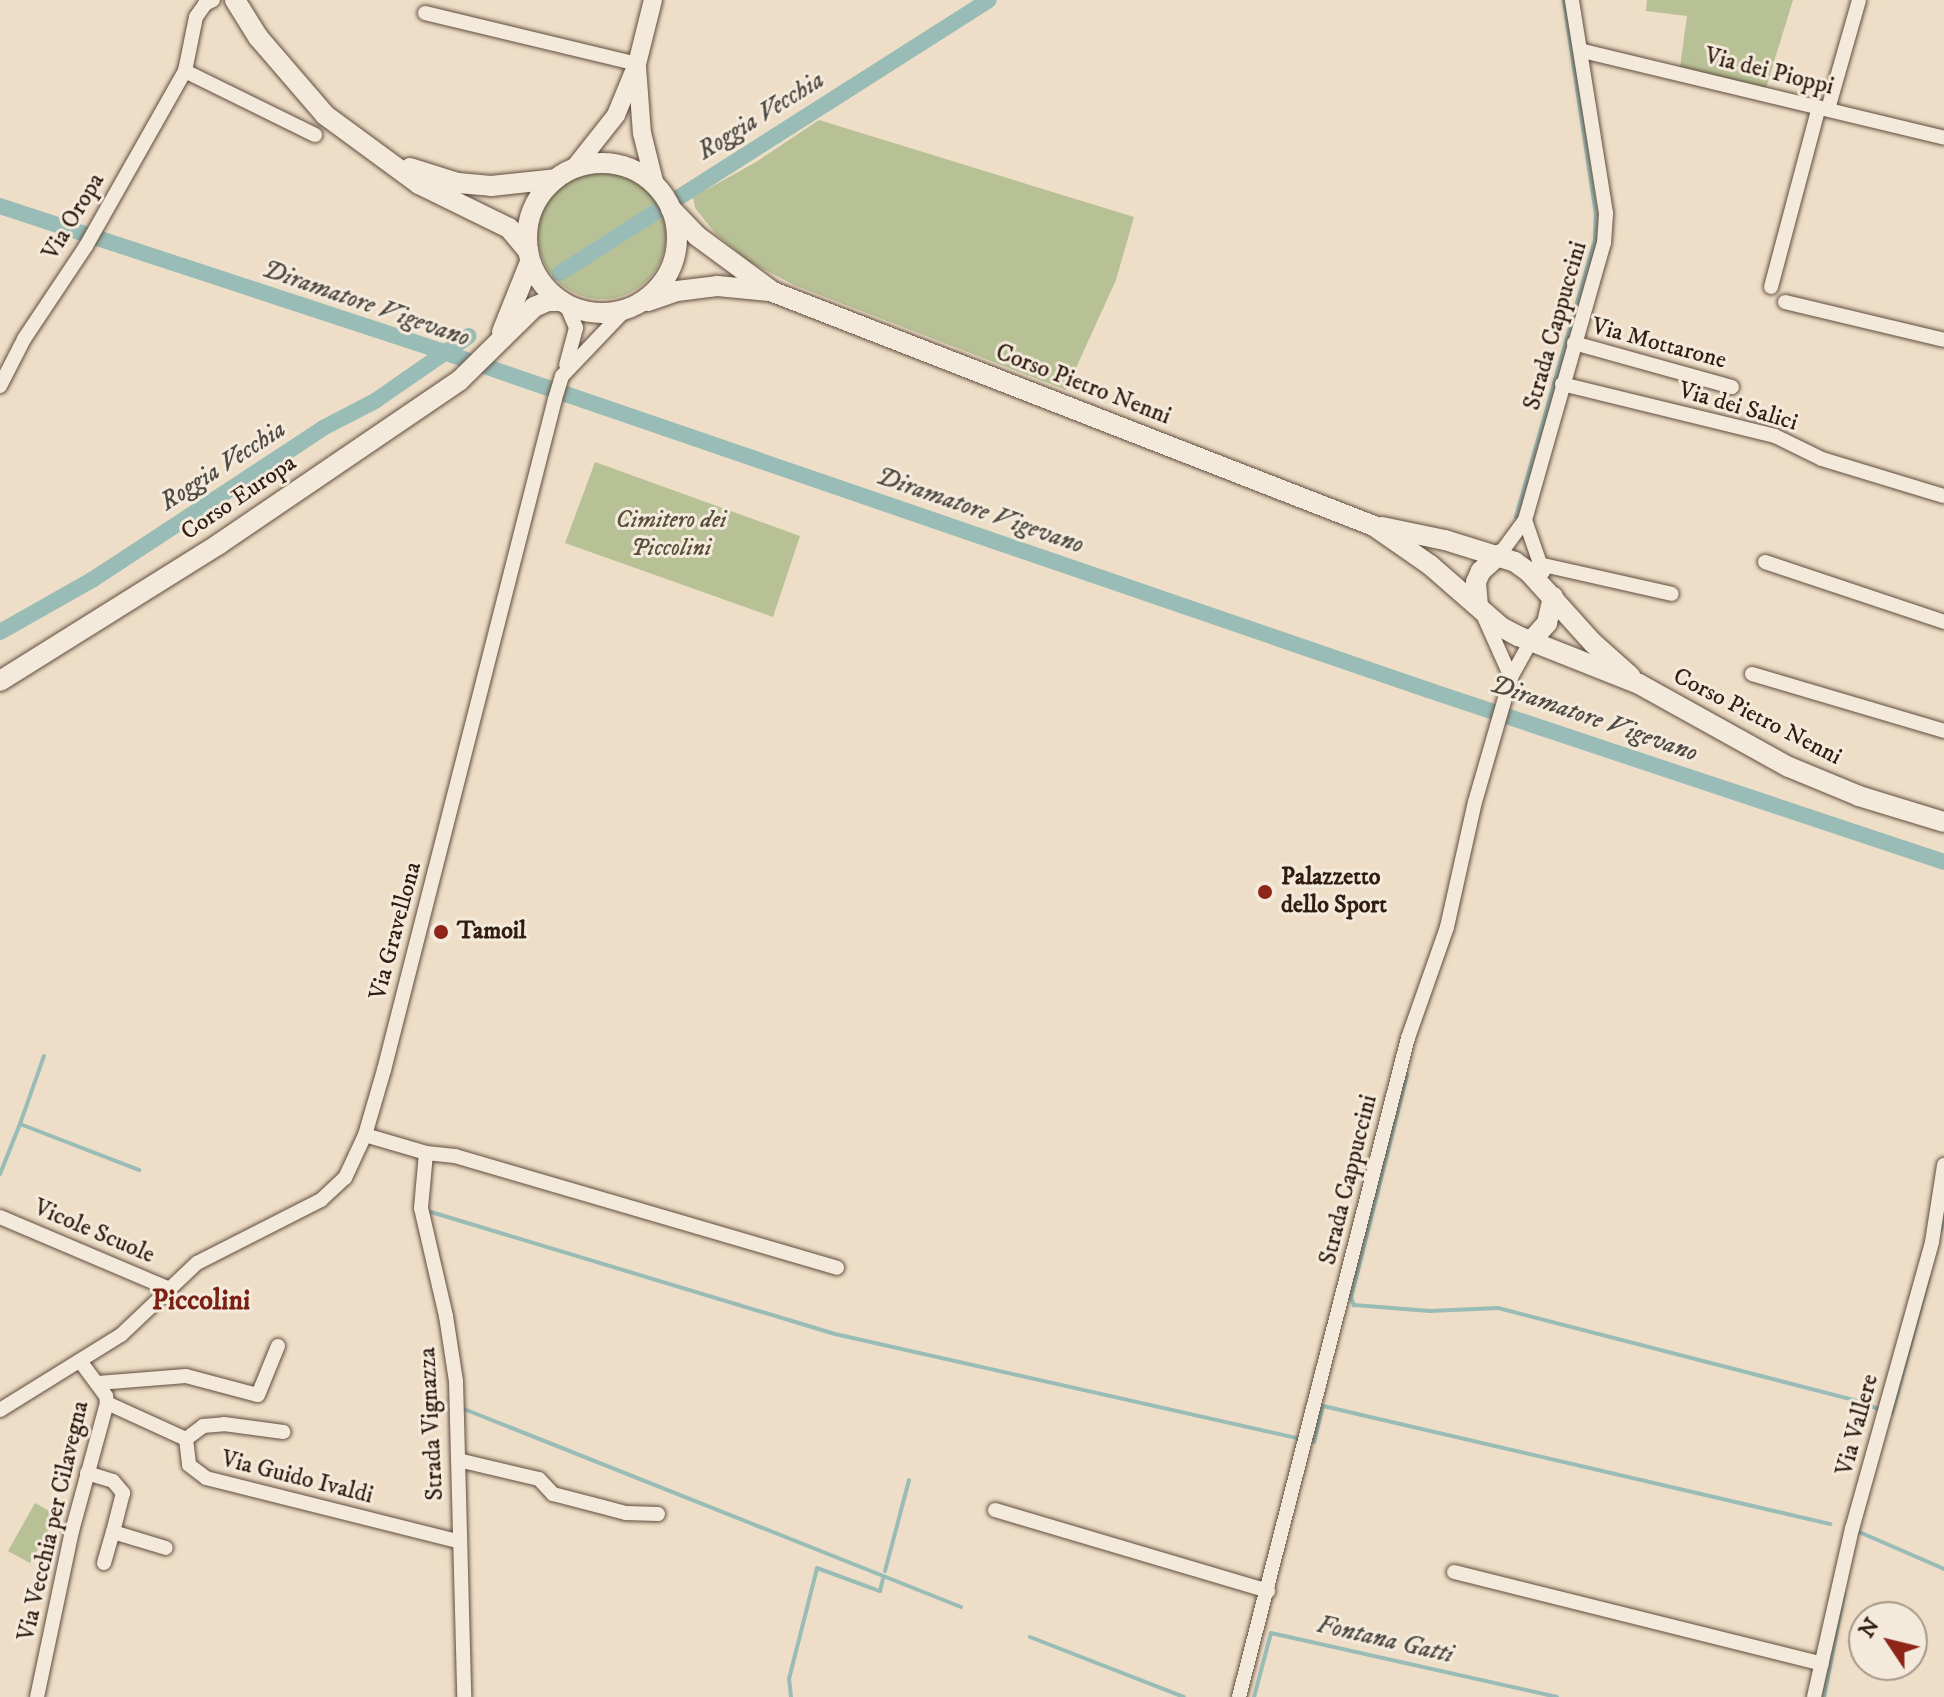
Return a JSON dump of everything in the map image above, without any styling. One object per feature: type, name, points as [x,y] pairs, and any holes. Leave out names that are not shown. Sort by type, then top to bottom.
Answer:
[{"type":"main road","points":[[235,0],[258,37],[325,115],[419,184],[509,228],[529,257],[537,277],[563,303],[596,313],[631,307],[652,294],[673,263],[676,227],[666,199],[626,166],[601,163],[575,167],[556,179],[541,193],[532,211],[527,231],[529,257],[520,295],[496,343]]},
{"type":"main road","points":[[391,162],[458,183],[491,186],[556,179]]},
{"type":"main road","name":"Corso Pietro Nenni","points":[[666,199],[697,236],[773,292],[1374,526],[1500,554],[1529,572],[1593,643],[1639,684]]},
{"type":"main road","name":"Corso Pietro Nenni","points":[[631,307],[677,291],[717,286],[773,292]]},
{"type":"main road","name":"Corso Europa","points":[[0,681],[219,544],[459,381],[534,307],[563,303]]},
{"type":"main road","name":"Corso Pietro Nenni","points":[[1374,526],[1501,627],[1639,684],[1789,767],[1859,796],[1944,822]]},
{"type":"main road","points":[[1478,606],[1476,582],[1481,571],[1500,554]]},
{"type":"main road","points":[[1531,641],[1547,623],[1553,597]]},
{"type":"street","name":"Via Oropa","points":[[0,386],[24,339],[89,238],[185,71],[196,17],[205,4],[213,0]]},
{"type":"street","points":[[575,167],[616,115],[637,64],[653,0]]},
{"type":"street","name":"Strada Cappuccini","points":[[1525,520],[1604,243],[1606,213],[1583,51],[1572,0]]},
{"type":"street","points":[[1771,287],[1859,0]]},
{"type":"street","points":[[425,13],[637,64]]},
{"type":"street","name":"Via dei Pioppi","points":[[1583,51],[1944,138]]},
{"type":"street","points":[[637,64],[642,133],[666,199]]},
{"type":"street","points":[[185,71],[315,135]]},
{"type":"street","points":[[1785,302],[1944,340]]},
{"type":"street","points":[[562,377],[576,328],[563,303]]},
{"type":"street","name":"Via Gravellona","points":[[0,1410],[121,1335],[197,1263],[321,1200],[345,1178],[365,1135],[562,377],[631,307]]},
{"type":"street","name":"Via Mottarone","points":[[1574,343],[1732,387]]},
{"type":"street","name":"Via dei Salici","points":[[1562,384],[1775,436],[1822,459],[1944,496]]},
{"type":"street","points":[[1500,554],[1525,520]]},
{"type":"street","points":[[1525,520],[1553,597]]},
{"type":"street","points":[[1765,562],[1944,622]]},
{"type":"street","points":[[1539,564],[1672,594]]},
{"type":"street","points":[[1478,606],[1511,677]]},
{"type":"street","name":"Strada Cappuccini","points":[[1239,1697],[1408,1038],[1447,927],[1475,802],[1511,677],[1531,641]]},
{"type":"street","points":[[1752,674],[1944,731]]},
{"type":"street","points":[[365,1135],[426,1153],[455,1156],[837,1268]]},
{"type":"street","name":"Strada Vignazza","points":[[426,1153],[421,1208],[446,1316],[456,1381],[464,1697]]},
{"type":"street","name":"Via Vallere","points":[[1814,1697],[1852,1529],[1932,1242],[1944,1165]]},
{"type":"street","name":"Vicole Scuole","points":[[0,1217],[170,1289]]},
{"type":"street","points":[[98,1383],[186,1376],[258,1395],[278,1346]]},
{"type":"street","name":"Via Vecchia per Cilavegna","points":[[37,1697],[87,1473],[107,1403],[98,1383],[80,1361]]},
{"type":"street","points":[[107,1403],[186,1439],[203,1426],[224,1424],[283,1432]]},
{"type":"street","name":"Via Guido Ivaldi","points":[[186,1439],[189,1465],[206,1478],[460,1542]]},
{"type":"street","points":[[458,1460],[539,1479],[553,1494],[626,1513],[658,1514]]},
{"type":"street","points":[[87,1473],[113,1481],[123,1493],[104,1563]]},
{"type":"street","points":[[995,1510],[1268,1591]]},
{"type":"street","points":[[113,1532],[166,1548]]},
{"type":"street","points":[[1454,1572],[1822,1664]]},
{"type":"green space","points":[[1647,0],[1793,0],[1766,88],[1680,67],[1687,16],[1646,11]]},
{"type":"green space","points":[[819,120],[1134,217],[1116,280],[1066,390],[794,285],[750,262],[715,233],[695,208],[693,197],[756,162]]},
{"type":"green space","points":[[602,171],[626,176],[647,190],[661,211],[666,235],[661,259],[647,280],[626,294],[602,299],[578,294],[557,280],[543,259],[538,235],[543,211],[557,190],[578,176]]},
{"type":"green space","name":"Cimitero dei Piccolini","points":[[595,462],[800,536],[773,617],[565,543]]},
{"type":"green space","points":[[35,1503],[57,1515],[30,1563],[8,1551]]},
{"type":"waterway","name":"Roggia Vecchia","points":[[560,273],[989,0]]},
{"type":"waterway","points":[[1516,517],[1595,239],[1596,215],[1564,0]]},
{"type":"waterway","name":"Diramatore Vigevano","points":[[0,206],[452,355],[1428,690],[1944,862]]},
{"type":"waterway","name":"Roggia Vecchia","points":[[0,632],[92,580],[323,428],[375,401],[469,336]]},
{"type":"waterway","points":[[20,1124],[44,1056]]},
{"type":"waterway","points":[[1407,1075],[1351,1298],[1354,1305],[1430,1311],[1498,1308],[1865,1403],[1880,1410]]},
{"type":"waterway","points":[[0,1174],[20,1124],[139,1170]]},
{"type":"waterway","points":[[431,1212],[835,1334],[1300,1439]]},
{"type":"waterway","points":[[1941,1230],[1944,1216]]},
{"type":"waterway","points":[[1892,1413],[1929,1277]]},
{"type":"waterway","points":[[1314,1442],[1323,1406],[1830,1524]]},
{"type":"waterway","points":[[464,1409],[961,1607]]},
{"type":"waterway","points":[[885,1571],[909,1480]]},
{"type":"waterway","points":[[1856,1534],[1857,1531],[1944,1569]]},
{"type":"waterway","points":[[791,1697],[789,1679],[817,1568],[880,1591],[883,1579]]},
{"type":"waterway","points":[[1824,1697],[1844,1594]]},
{"type":"waterway","name":"Fontana Gatti","points":[[1254,1697],[1271,1633],[1557,1697]]},
{"type":"waterway","points":[[1030,1637],[1184,1697]]},
{"type":"place","name":"Palazzetto dello Sport","points":[[1265,892]]},
{"type":"place","name":"Tamoil","points":[[441,932]]},
{"type":"district","name":"Piccolini","points":[[201,1301]]}]
